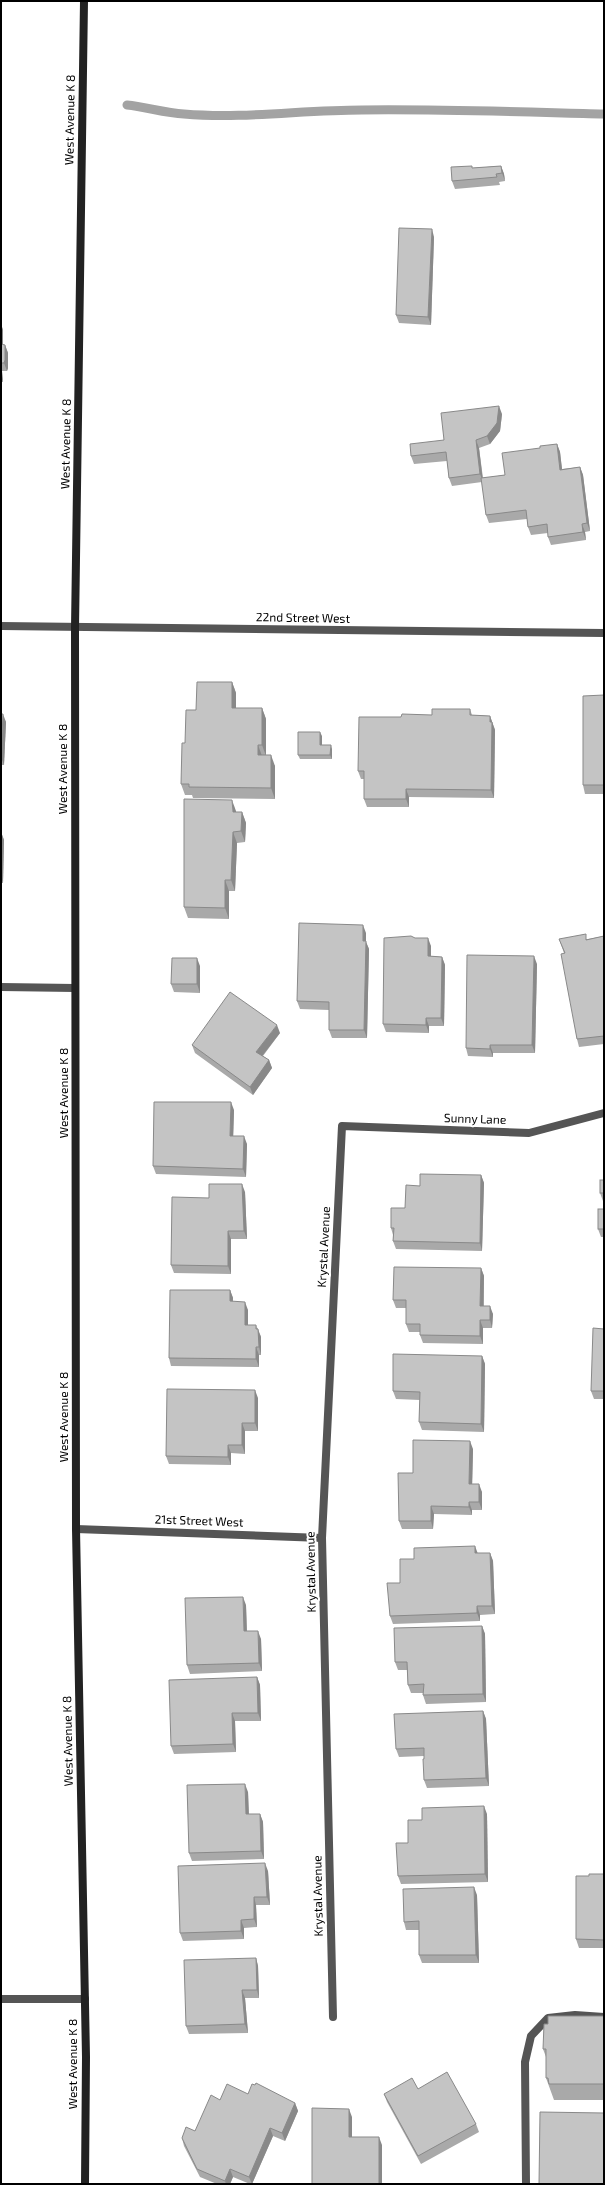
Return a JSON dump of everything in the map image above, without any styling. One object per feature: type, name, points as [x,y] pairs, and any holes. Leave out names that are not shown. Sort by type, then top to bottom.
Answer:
[{"type":"street","name":"West Avenue K 8","points":[[84,1],[75,628],[75,988],[76,1529],[85,1999],[85,2184]]},
{"type":"street","name":"22nd Street West","points":[[1,626],[604,633]]},
{"type":"street","points":[[1,987],[75,988]]},
{"type":"street","name":"Sunny Lane","points":[[342,1126],[529,1133],[604,1113]]},
{"type":"street","name":"Krystal Avenue","points":[[333,2017],[322,1538],[342,1126]]},
{"type":"street","name":"21st Street West","points":[[76,1529],[322,1538]]},
{"type":"street","points":[[1,1999],[85,1999]]},
{"type":"street","points":[[526,2184],[525,2062],[531,2036],[548,2018],[575,2015],[604,2017]]},
{"type":"building","points":[[472,166],[472,168],[501,166],[502,173],[496,174],[497,177],[452,181],[451,167]]},
{"type":"building","points":[[399,228],[432,229],[428,317],[396,315]]},
{"type":"building","points":[[1,344],[5,345],[4,363],[1,363]]},
{"type":"building","points":[[499,406],[497,423],[487,436],[476,440],[480,474],[449,478],[446,452],[411,456],[410,444],[444,440],[441,413]]},
{"type":"building","points":[[557,444],[560,470],[580,467],[587,523],[582,524],[583,532],[548,537],[547,524],[528,527],[526,510],[486,515],[481,478],[505,475],[502,453],[540,448],[540,446]]},
{"type":"building","points":[[197,682],[232,682],[232,708],[262,708],[262,745],[258,745],[258,755],[271,755],[271,788],[189,787],[189,784],[181,784],[182,743],[185,743],[186,710],[196,710]]},
{"type":"building","points":[[604,695],[604,785],[583,785],[583,696]]},
{"type":"building","points":[[432,709],[470,709],[470,715],[490,716],[490,722],[492,722],[491,790],[406,789],[406,799],[364,799],[364,771],[358,771],[359,717],[401,717],[402,714],[432,715]]},
{"type":"building","points":[[1,714],[3,714],[1,757]]},
{"type":"building","points":[[298,732],[320,732],[320,745],[331,745],[330,755],[298,755]]},
{"type":"building","points":[[184,799],[232,800],[233,812],[242,812],[241,831],[233,832],[231,880],[225,880],[225,908],[184,907]]},
{"type":"building","points":[[299,923],[363,925],[363,941],[366,941],[364,1030],[329,1030],[329,1002],[297,1001]]},
{"type":"building","points":[[586,934],[586,940],[604,936],[604,1036],[577,1039],[561,954],[565,953],[559,939]]},
{"type":"building","points":[[411,936],[415,938],[428,938],[428,956],[442,957],[441,1018],[426,1018],[426,1025],[383,1024],[384,938]]},
{"type":"building","points":[[467,955],[534,956],[532,1045],[490,1045],[490,1049],[466,1048]]},
{"type":"building","points":[[172,958],[197,958],[197,984],[171,984]]},
{"type":"building","points":[[230,992],[277,1025],[256,1052],[269,1060],[250,1087],[192,1045]]},
{"type":"building","points":[[154,1102],[231,1102],[230,1136],[244,1136],[243,1169],[153,1166]]},
{"type":"building","points":[[420,1174],[481,1175],[480,1243],[393,1241],[394,1228],[391,1228],[391,1208],[405,1208],[406,1185],[420,1186]]},
{"type":"building","points":[[600,1180],[604,1180],[604,1193],[600,1193]]},
{"type":"building","points":[[209,1184],[242,1184],[244,1231],[228,1231],[228,1266],[171,1265],[172,1197],[209,1198]]},
{"type":"building","points":[[598,1209],[604,1209],[604,1229],[598,1229]]},
{"type":"building","points":[[394,1267],[481,1268],[480,1306],[490,1306],[490,1320],[480,1320],[480,1336],[420,1335],[420,1324],[406,1324],[406,1300],[393,1300]]},
{"type":"building","points":[[170,1290],[230,1290],[230,1301],[245,1302],[245,1325],[256,1325],[256,1329],[258,1329],[259,1347],[256,1347],[256,1359],[169,1358]]},
{"type":"building","points":[[593,1328],[604,1329],[604,1391],[591,1391]]},
{"type":"building","points":[[393,1354],[482,1356],[481,1424],[419,1422],[420,1392],[393,1391]]},
{"type":"building","points":[[167,1389],[255,1390],[255,1423],[242,1423],[242,1445],[228,1445],[228,1457],[166,1456]]},
{"type":"building","points":[[413,1440],[470,1441],[469,1484],[479,1484],[479,1502],[469,1502],[469,1507],[431,1506],[431,1521],[399,1521],[398,1473],[413,1473]]},
{"type":"building","points":[[475,1546],[475,1553],[490,1553],[492,1606],[477,1606],[477,1613],[390,1616],[387,1583],[400,1583],[400,1559],[414,1559],[414,1548]]},
{"type":"building","points":[[243,1597],[244,1631],[258,1631],[259,1663],[187,1665],[185,1598]]},
{"type":"building","points":[[482,1626],[483,1694],[423,1695],[424,1684],[408,1685],[407,1662],[395,1662],[394,1628]]},
{"type":"building","points":[[257,1677],[258,1713],[232,1713],[233,1744],[171,1746],[169,1680]]},
{"type":"building","points":[[483,1711],[486,1778],[424,1780],[424,1748],[396,1749],[394,1714]]},
{"type":"building","points":[[245,1784],[246,1814],[260,1814],[261,1851],[189,1853],[187,1785]]},
{"type":"building","points":[[484,1806],[485,1874],[398,1876],[396,1843],[408,1843],[408,1820],[422,1820],[422,1808]]},
{"type":"building","points":[[265,1863],[267,1897],[254,1897],[254,1919],[241,1920],[241,1931],[180,1933],[178,1866]]},
{"type":"building","points":[[589,1874],[604,1874],[604,1940],[576,1939],[576,1876],[589,1876]]},
{"type":"building","points":[[474,1887],[476,1955],[419,1955],[419,1921],[404,1922],[403,1889]]},
{"type":"building","points":[[256,1958],[257,1990],[242,1990],[245,2024],[186,2026],[184,1960]]},
{"type":"building","points":[[548,2016],[604,2016],[604,2084],[549,2084],[548,2078],[546,2078],[546,2049],[543,2049],[544,2024],[548,2024]]},
{"type":"building","points":[[447,2072],[476,2124],[418,2156],[384,2094],[412,2078],[418,2089]]},
{"type":"building","points":[[256,2083],[295,2103],[282,2133],[270,2128],[249,2177],[230,2169],[225,2181],[197,2169],[182,2138],[186,2127],[195,2131],[211,2095],[220,2100],[227,2084],[248,2094],[252,2084],[255,2085]]},
{"type":"building","points":[[312,2108],[349,2109],[349,2137],[379,2137],[379,2184],[312,2184]]},
{"type":"building","points":[[540,2112],[604,2113],[604,2184],[539,2184]]},
{"type":"waterway","points":[[127,105],[177,113],[206,115],[251,115],[340,110],[604,114]]}]
